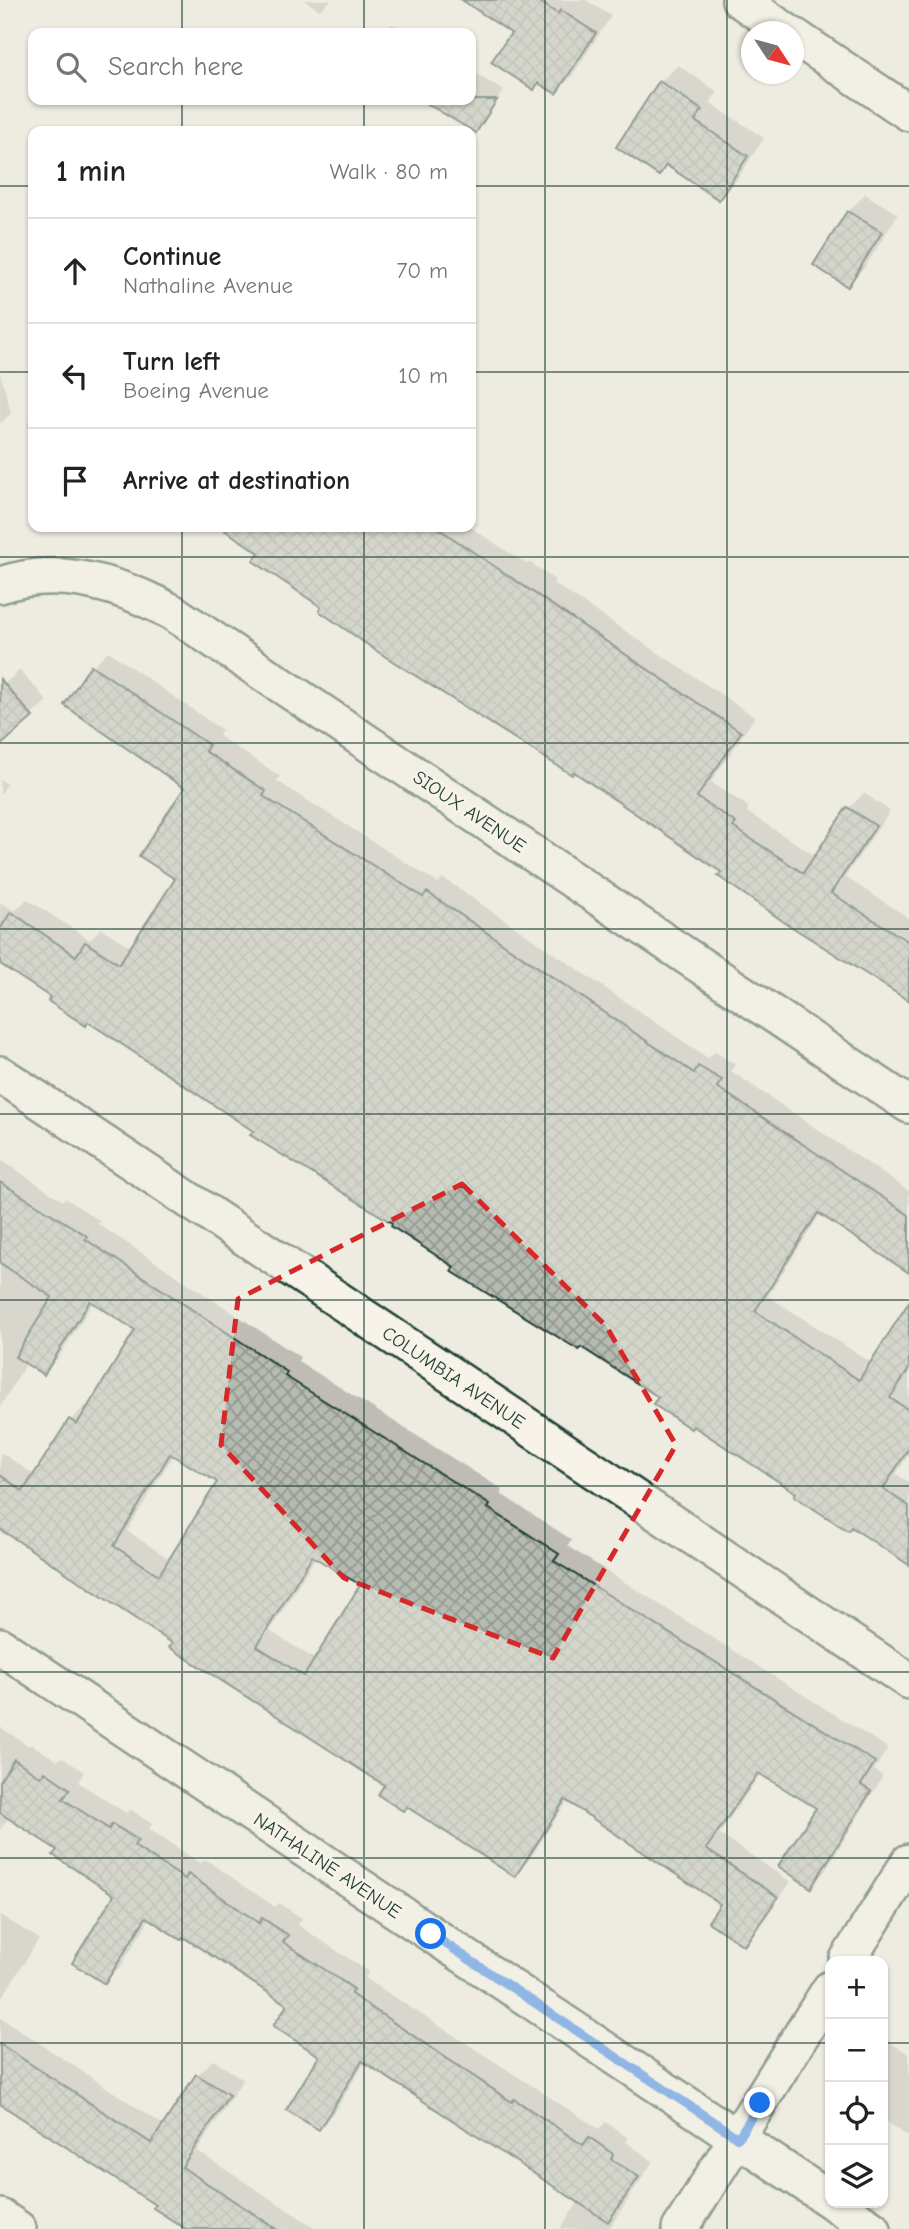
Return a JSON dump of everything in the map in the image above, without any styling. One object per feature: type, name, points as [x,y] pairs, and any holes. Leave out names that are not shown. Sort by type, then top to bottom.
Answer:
[{"type":"street","points":[[740,0],[771,21]]},
{"type":"street","points":[[804,43],[909,113]]},
{"type":"street","name":"SIOUX AVENUE","points":[[4,584],[43,577],[89,579],[134,592],[172,611],[909,1105]]},
{"type":"street","name":"COLUMBIA AVENUE","points":[[0,1074],[909,1681]]},
{"type":"street","name":"NATHALINE AVENUE","points":[[0,1646],[825,2197]]},
{"type":"street","points":[[851,1956],[909,1862]]},
{"type":"street","points":[[680,2229],[825,1997]]},
{"type":"street","name":"NATHALINE AVENUE","points":[[841,2208],[873,2229]]},
{"type":"street","points":[[0,2217],[18,2229]]},
{"type":"highlighted area","points":[[462,1184],[606,1326],[676,1445],[553,1658],[344,1578],[221,1445],[238,1299]]},
{"type":"building","points":[[462,0],[537,0],[558,14],[560,10],[596,33],[556,94],[538,83],[534,90],[491,62],[511,33]]},
{"type":"building","points":[[659,81],[702,110],[695,121],[748,156],[719,200],[666,165],[659,176],[616,147]]},
{"type":"building","points":[[476,100],[497,100],[476,133],[476,126],[464,126],[429,105],[476,105]]},
{"type":"building","points":[[847,211],[882,232],[848,287],[813,265]]},
{"type":"building","points":[[228,532],[443,532],[741,732],[697,797],[736,823],[733,827],[803,873],[847,807],[876,826],[831,893],[909,942],[909,1001],[784,922],[718,876],[721,872],[574,772],[572,775],[375,650],[319,611],[321,607],[253,561],[259,553]]},
{"type":"building","points":[[91,665],[209,745],[205,751],[266,791],[263,796],[423,897],[427,892],[694,1073],[698,1066],[722,1080],[717,1087],[909,1215],[909,1273],[818,1213],[755,1311],[859,1380],[909,1302],[909,1369],[890,1398],[909,1410],[909,1448],[883,1489],[909,1506],[909,1565],[851,1527],[848,1531],[794,1496],[796,1493],[693,1426],[691,1429],[653,1404],[658,1397],[581,1347],[579,1350],[451,1271],[454,1267],[391,1226],[392,1223],[250,1135],[253,1131],[88,1022],[86,1026],[48,1001],[50,997],[0,964],[0,929],[11,912],[76,956],[85,942],[119,964],[175,879],[139,856],[184,788],[64,705]]},
{"type":"building","points":[[0,679],[33,717],[0,746]]},
{"type":"building","points":[[0,1182],[87,1236],[85,1239],[287,1372],[285,1376],[490,1505],[488,1508],[559,1554],[554,1561],[875,1762],[861,1785],[871,1791],[811,1888],[778,1866],[816,1808],[758,1773],[706,1849],[778,1897],[744,1946],[708,1922],[720,1904],[565,1800],[515,1877],[407,1807],[403,1811],[378,1795],[384,1785],[169,1647],[172,1643],[0,1529],[0,1475],[23,1491],[69,1419],[77,1424],[135,1330],[90,1301],[44,1375],[15,1357],[52,1297],[0,1263]],"holes":[[[170,1454],[217,1482],[159,1575],[114,1546]],[[312,1556],[360,1585],[304,1676],[257,1646]]]},
{"type":"building","points":[[14,1759],[41,1777],[45,1772],[70,1789],[63,1799],[109,1829],[112,1824],[138,1840],[134,1846],[185,1879],[188,1874],[259,1923],[262,1918],[288,1935],[283,1942],[354,1989],[351,1994],[512,2102],[514,2099],[583,2145],[589,2137],[613,2154],[611,2159],[639,2177],[608,2222],[362,2061],[319,2130],[286,2110],[319,2056],[273,2026],[287,2005],[183,1937],[181,1940],[146,1917],[105,1984],[72,1963],[114,1895],[53,1855],[57,1850],[0,1813],[0,1781]]},
{"type":"building","points":[[0,2044],[151,2143],[196,2074],[229,2095],[182,2167],[277,2229],[186,2229],[153,2208],[155,2205],[0,2104]]},
{"type":"route","points":[[431,1934],[738,2138],[760,2103]]}]
